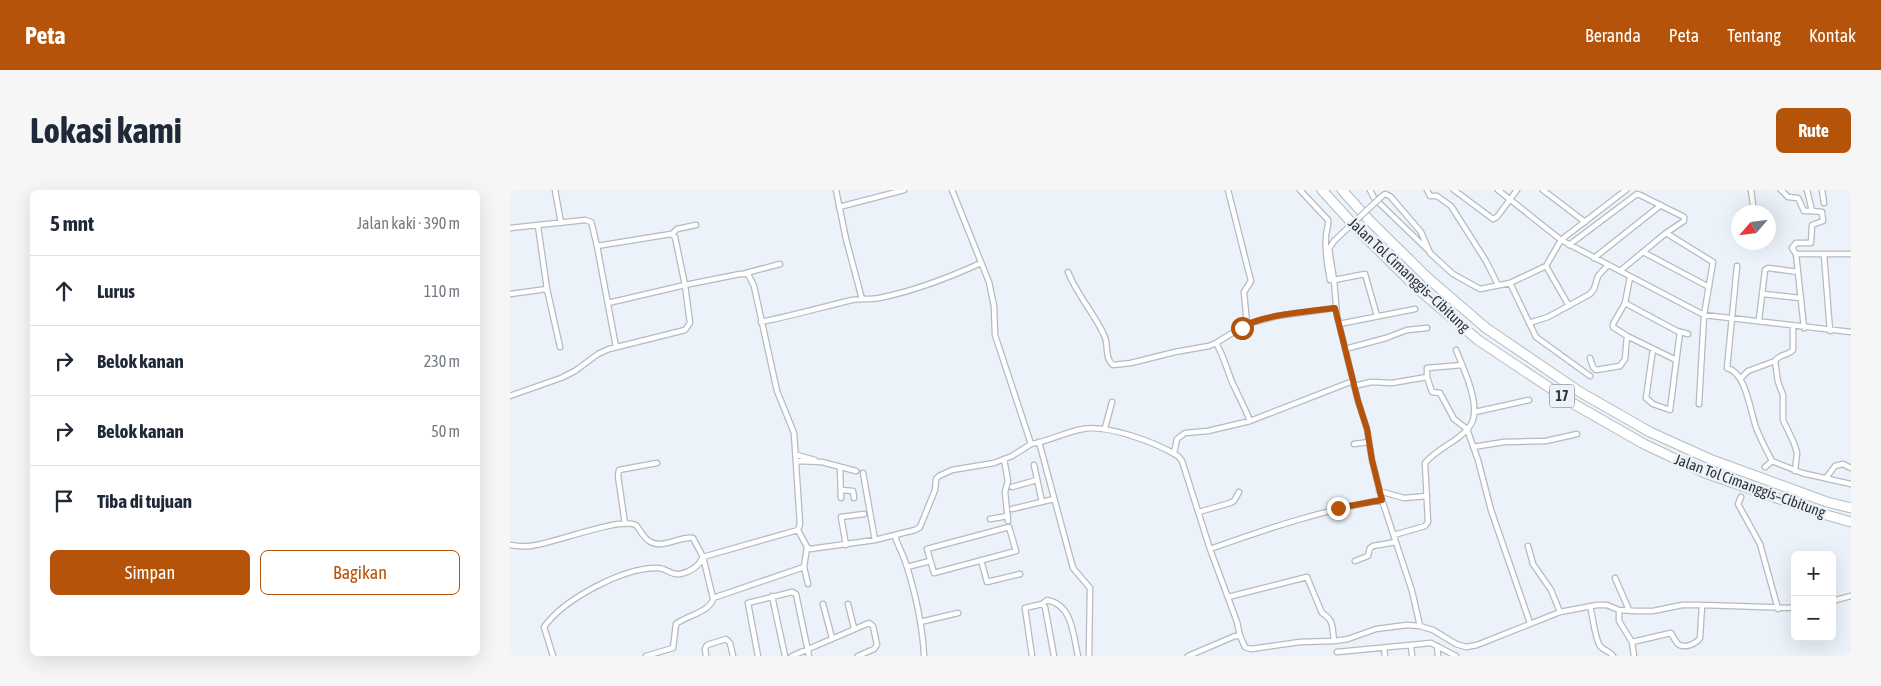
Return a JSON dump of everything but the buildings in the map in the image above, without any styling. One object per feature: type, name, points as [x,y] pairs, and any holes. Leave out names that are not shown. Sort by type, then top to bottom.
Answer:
[{"type":"highway","name":"Jalan Tol Cimanggis–Cibitung","points":[[1322,190],[1361,233],[1418,289],[1478,340],[1574,404],[1644,444],[1705,473],[1851,522]]},
{"type":"highway","name":"Jalan Tol Cimanggis–Cibitung","points":[[1342,190],[1428,279],[1486,328],[1580,392],[1650,432],[1712,460],[1828,502],[1851,508]]},
{"type":"street","points":[[556,190],[561,223]]},
{"type":"street","points":[[836,190],[846,239],[862,299]]},
{"type":"street","points":[[839,207],[904,190]]},
{"type":"street","points":[[952,190],[992,293],[996,340],[1031,444]]},
{"type":"street","points":[[1228,190],[1250,281],[1244,292],[1246,324]]},
{"type":"street","points":[[1300,190],[1328,220],[1326,258],[1330,280],[1365,274],[1377,316]]},
{"type":"street","points":[[1370,190],[1374,198],[1453,274],[1480,289],[1510,283],[1546,266],[1561,240],[1626,190]]},
{"type":"street","points":[[1427,190],[1430,196],[1437,196],[1451,206],[1498,285]]},
{"type":"street","points":[[1454,190],[1493,219],[1497,217],[1517,190]]},
{"type":"street","points":[[1498,190],[1561,240],[1704,315],[1851,332]]},
{"type":"street","points":[[1543,190],[1585,222]]},
{"type":"street","points":[[1751,190],[1753,205]]},
{"type":"street","points":[[1781,190],[1788,197],[1798,198],[1804,211],[1822,212],[1823,221],[1812,225],[1811,243],[1796,243],[1792,248],[1796,254],[1804,328]]},
{"type":"street","points":[[1808,190],[1812,211]]},
{"type":"street","points":[[1822,190],[1824,203]]},
{"type":"street","points":[[1420,626],[1412,591],[1382,500],[1367,429],[1335,308],[1334,280],[1329,249],[1334,241],[1385,194],[1390,196],[1415,224],[1421,232],[1430,253]]},
{"type":"street","points":[[1569,244],[1634,196],[1640,194],[1685,218],[1684,221],[1666,233],[1620,271]]},
{"type":"street","points":[[1594,258],[1661,205]]},
{"type":"street","points":[[510,228],[585,220],[591,222],[616,348]]},
{"type":"street","points":[[597,246],[672,234],[676,229],[696,225]]},
{"type":"street","points":[[538,226],[547,289],[560,347]]},
{"type":"street","points":[[1666,233],[1713,262],[1704,315],[1699,404]]},
{"type":"street","points":[[510,396],[561,378],[575,371],[598,354],[687,328],[690,323],[690,316],[675,237],[672,234]]},
{"type":"street","points":[[1643,252],[1709,287]]},
{"type":"street","points":[[1796,254],[1851,254]]},
{"type":"street","points":[[1824,255],[1830,331]]},
{"type":"street","points":[[761,322],[807,313],[847,301],[877,298],[911,291],[980,263]]},
{"type":"street","points":[[608,303],[685,285],[745,274],[780,264]]},
{"type":"street","points":[[1529,322],[1548,317],[1590,294],[1594,289],[1598,276],[1608,265]]},
{"type":"street","points":[[1546,266],[1569,306]]},
{"type":"street","points":[[1737,266],[1727,368],[1735,372],[1740,379],[1756,429],[1772,461],[1795,471],[1851,484]]},
{"type":"street","points":[[1759,320],[1766,268],[1798,272]]},
{"type":"street","points":[[1068,272],[1073,285],[1106,338],[1109,360],[1113,364],[1131,363],[1216,343],[1246,324],[1277,316],[1335,308]]},
{"type":"street","points":[[745,274],[750,276],[752,280],[777,391],[794,433],[797,455],[800,524],[798,530],[807,547],[804,567],[808,584]]},
{"type":"street","points":[[1630,277],[1626,304],[1613,324],[1615,330],[1676,360]]},
{"type":"street","points":[[1510,283],[1536,337],[1590,376]]},
{"type":"street","points":[[510,294],[547,289]]},
{"type":"street","points":[[1763,294],[1800,298]]},
{"type":"street","points":[[1626,304],[1680,332],[1688,334]]},
{"type":"street","points":[[1339,324],[1416,309]]},
{"type":"street","points":[[1740,379],[1748,371],[1775,361],[1778,356],[1792,350],[1793,326]]},
{"type":"street","points":[[1345,349],[1408,330],[1427,328]]},
{"type":"street","points":[[1653,349],[1646,398],[1654,404],[1670,410],[1680,332]]},
{"type":"street","points":[[1590,358],[1596,370],[1620,366],[1625,359],[1627,336]]},
{"type":"street","points":[[1216,343],[1233,383],[1244,403],[1250,421]]},
{"type":"street","points":[[1394,535],[1425,526],[1429,517],[1425,463],[1430,457],[1460,436],[1473,422],[1475,412],[1468,380],[1456,350]]},
{"type":"street","points":[[1775,361],[1778,382],[1783,395],[1783,420],[1797,453],[1795,471]]},
{"type":"street","points":[[1462,365],[1427,368],[1427,377],[1432,392],[1440,393],[1454,419],[1467,429],[1488,492],[1491,510],[1530,623]]},
{"type":"street","points":[[1174,453],[1177,439],[1185,433],[1208,431],[1250,421],[1354,384],[1371,382],[1392,383],[1427,377]]},
{"type":"street","points":[[1475,412],[1529,400]]},
{"type":"street","points":[[1105,428],[1112,402]]},
{"type":"street","points":[[807,547],[810,549],[875,540],[895,536],[920,527],[935,490],[936,479],[939,476],[952,470],[994,463],[1031,444],[1082,429],[1105,428],[1174,453],[1182,461],[1210,549],[1237,622],[1240,636],[1250,656]]},
{"type":"street","points":[[1473,447],[1504,442],[1546,441],[1577,434]]},
{"type":"street","points":[[1039,442],[1073,568],[1090,588],[1089,656]]},
{"type":"street","points":[[1354,444],[1369,442]]},
{"type":"street","points":[[797,455],[856,471]]},
{"type":"street","points":[[990,519],[1008,519],[1005,492],[1008,480],[1004,459]]},
{"type":"street","points":[[797,461],[822,462]]},
{"type":"street","points":[[1765,467],[1772,461]]},
{"type":"street","points":[[625,524],[618,476],[619,470],[658,463]]},
{"type":"street","points":[[1826,478],[1835,466],[1843,464],[1851,468]]},
{"type":"street","points":[[1034,465],[1042,502]]},
{"type":"street","points":[[840,467],[841,498]]},
{"type":"street","points":[[863,473],[875,540]]},
{"type":"street","points":[[1012,487],[1037,480]]},
{"type":"street","points":[[841,490],[853,491],[854,498]]},
{"type":"street","points":[[1380,491],[1404,498],[1427,496]]},
{"type":"street","points":[[1199,512],[1230,503],[1234,501],[1239,492]]},
{"type":"street","points":[[1741,497],[1738,504],[1760,544],[1778,609]]},
{"type":"street","points":[[1012,509],[1054,499]]},
{"type":"street","points":[[1210,549],[1260,531],[1338,508],[1382,500]]},
{"type":"street","points":[[846,545],[841,517],[864,514]]},
{"type":"street","points":[[510,545],[536,545],[584,532],[625,524],[636,525],[652,543],[669,543],[693,538],[703,557],[713,602],[708,607],[676,624],[673,648],[646,656]]},
{"type":"street","points":[[1009,527],[1016,551],[982,560],[934,573],[927,549],[1009,527]]},
{"type":"street","points":[[703,557],[798,530]]},
{"type":"street","points":[[895,536],[907,567],[920,622],[924,656]]},
{"type":"street","points":[[1355,561],[1368,556],[1370,548],[1373,546],[1396,542]]},
{"type":"street","points":[[1528,546],[1532,564],[1551,590],[1560,612]]},
{"type":"street","points":[[552,656],[544,627],[562,609],[585,592],[623,575],[649,568],[659,568],[674,574],[680,574],[695,568],[703,557]]},
{"type":"street","points":[[982,560],[987,582],[1020,574]]},
{"type":"street","points":[[907,567],[930,561]]},
{"type":"street","points":[[713,598],[804,567]]},
{"type":"street","points":[[1228,597],[1307,577],[1322,613],[1328,615],[1331,620],[1334,641]]},
{"type":"street","points":[[1616,578],[1629,610]]},
{"type":"street","points":[[758,656],[748,603],[792,592],[796,594],[809,656]]},
{"type":"street","points":[[772,596],[785,656]]},
{"type":"street","points":[[1836,600],[1851,596]]},
{"type":"street","points":[[1032,656],[1025,608],[1042,604],[1047,600],[1054,602],[1067,611],[1078,656]]},
{"type":"street","points":[[823,604],[832,638]]},
{"type":"street","points":[[848,604],[854,628]]},
{"type":"street","points":[[1042,604],[1045,607],[1054,656]]},
{"type":"street","points":[[1247,649],[1300,642],[1348,639],[1376,629],[1398,626],[1420,626],[1433,630],[1456,644],[1466,647],[1478,645],[1560,612],[1590,606],[1607,605],[1619,610],[1653,610],[1682,605],[1727,604],[1778,609],[1791,608]]},
{"type":"street","points":[[1632,642],[1672,633],[1677,644],[1682,646],[1692,644],[1700,638],[1702,605]]},
{"type":"street","points":[[1590,606],[1598,643],[1602,649],[1613,656]]},
{"type":"street","points":[[1619,610],[1619,621],[1632,642],[1634,656]]},
{"type":"street","points":[[920,622],[958,613]]},
{"type":"street","points":[[792,656],[869,623],[873,626],[877,645],[874,649],[858,656]]},
{"type":"street","points":[[1188,656],[1229,638],[1240,636]]},
{"type":"street","points":[[706,656],[705,649],[707,645],[726,639],[730,643],[733,656]]},
{"type":"street","points":[[1337,652],[1431,643],[1456,656]]},
{"type":"street","points":[[1411,645],[1412,656]]},
{"type":"street","points":[[1437,646],[1438,656]]},
{"type":"street","points":[[1384,648],[1385,656]]},
{"type":"street","points":[[1359,650],[1360,656]]},
{"type":"route","points":[[1242,328],[1246,324],[1277,316],[1335,308],[1358,401],[1367,429],[1372,460],[1382,500],[1338,508]]}]
